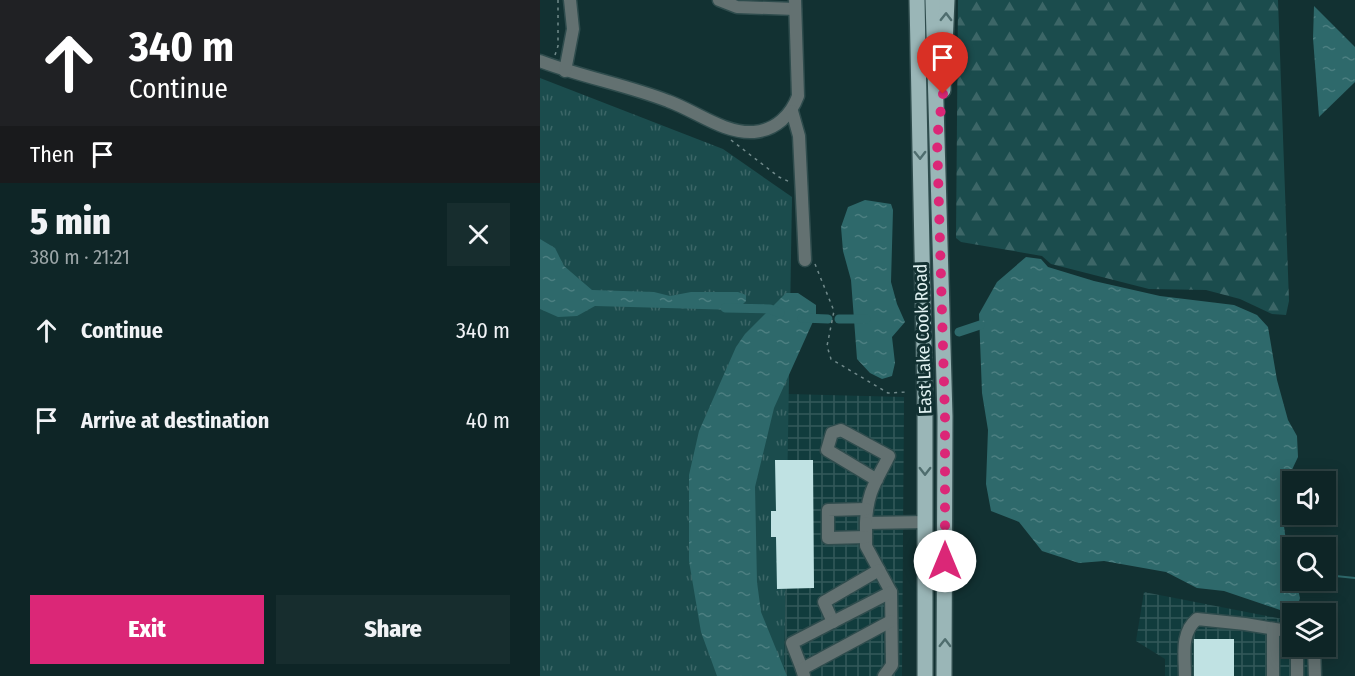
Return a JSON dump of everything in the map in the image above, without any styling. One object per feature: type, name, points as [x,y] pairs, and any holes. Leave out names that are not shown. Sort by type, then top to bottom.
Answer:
[{"type":"main road","points":[[907,0],[909,42],[919,97]]},
{"type":"main road","name":"East Lake Cook Road","points":[[917,0],[926,522],[926,676]]},
{"type":"main road","name":"East Lake Cook Road","points":[[933,0],[945,417],[944,676]]},
{"type":"main road","points":[[937,138],[945,72],[947,0]]},
{"type":"main road","points":[[926,522],[945,522]]},
{"type":"street","points":[[565,70],[573,30],[570,0]]},
{"type":"street","points":[[546,63],[668,100],[742,132],[757,132],[781,121],[792,111],[798,96],[795,4],[737,8],[719,0]]},
{"type":"street","points":[[792,111],[799,136],[810,260]]},
{"type":"street","points":[[877,480],[827,450],[832,433],[841,430],[889,456],[877,480],[867,500],[866,509],[866,546],[891,592],[892,665],[884,676]]},
{"type":"street","points":[[866,509],[828,510],[828,538],[866,537]]},
{"type":"street","points":[[866,523],[926,522]]},
{"type":"street","points":[[834,622],[824,602],[879,570]]},
{"type":"street","points":[[891,592],[792,643],[803,673],[891,621]]},
{"type":"street","points":[[1185,676],[1185,634],[1189,626],[1197,619],[1282,630]]},
{"type":"street","points":[[1273,629],[1273,676]]},
{"type":"street","points":[[1297,657],[1297,676]]},
{"type":"street","points":[[1314,657],[1315,676]]},
{"type":"path","points":[[546,63],[558,46],[558,0]]},
{"type":"path","points":[[727,136],[779,177],[803,189]]},
{"type":"path","points":[[810,260],[834,311],[827,346],[831,359],[888,393],[907,392]]},
{"type":"shaded area","points":[[788,394],[904,397],[902,676],[784,676]]},
{"type":"shaded area","points":[[1144,592],[1282,619],[1282,657],[1320,657],[1321,676],[1165,676],[1165,659],[1136,641]]},
{"type":"green space","points":[[958,0],[1278,0],[1289,301],[1286,315],[1272,314],[1240,299],[1206,290],[1149,289],[1051,264],[1042,256],[961,242],[956,238]]},
{"type":"green space","points":[[540,78],[723,149],[792,197],[784,676],[540,676]]},
{"type":"water","points":[[1314,6],[1355,47],[1355,82],[1319,117],[1313,38]]},
{"type":"water","points":[[865,200],[891,204],[893,210],[891,282],[905,322],[892,337],[895,363],[892,376],[882,379],[870,373],[857,359],[851,280],[843,251],[841,227],[848,207]]},
{"type":"water","points":[[540,239],[555,248],[564,266],[592,290],[654,292],[670,296],[691,292],[738,292],[746,295],[746,301],[737,310],[595,306],[577,316],[558,317],[540,309]]},
{"type":"water","points":[[1026,257],[1041,259],[1048,267],[1094,281],[1160,296],[1234,305],[1257,315],[1268,327],[1277,380],[1288,420],[1297,436],[1298,457],[1291,471],[1282,471],[1280,495],[1282,525],[1286,537],[1282,537],[1282,591],[1298,591],[1299,603],[1282,603],[1282,611],[1224,591],[1197,588],[1166,572],[1104,561],[1079,563],[1042,551],[1019,522],[991,511],[986,484],[988,430],[982,393],[979,314],[997,282]]},
{"type":"water","points":[[786,293],[798,293],[816,305],[816,315],[774,408],[755,487],[757,582],[761,612],[787,676],[717,676],[701,632],[689,561],[689,475],[699,431],[736,347],[745,334]]},
{"type":"building","points":[[775,460],[813,460],[814,588],[777,589],[776,537],[771,537],[771,511],[776,511]]},
{"type":"building","points":[[1194,639],[1234,639],[1234,676],[1194,676]]},
{"type":"waterway","points":[[725,308],[770,309],[780,313]]},
{"type":"waterway","points":[[802,318],[828,319]]},
{"type":"waterway","points":[[839,319],[866,319]]},
{"type":"waterway","points":[[959,332],[980,325]]},
{"type":"waterway","points":[[1336,576],[1355,578]]},
{"type":"route","points":[[943,94],[937,138],[945,417],[945,561]]}]
